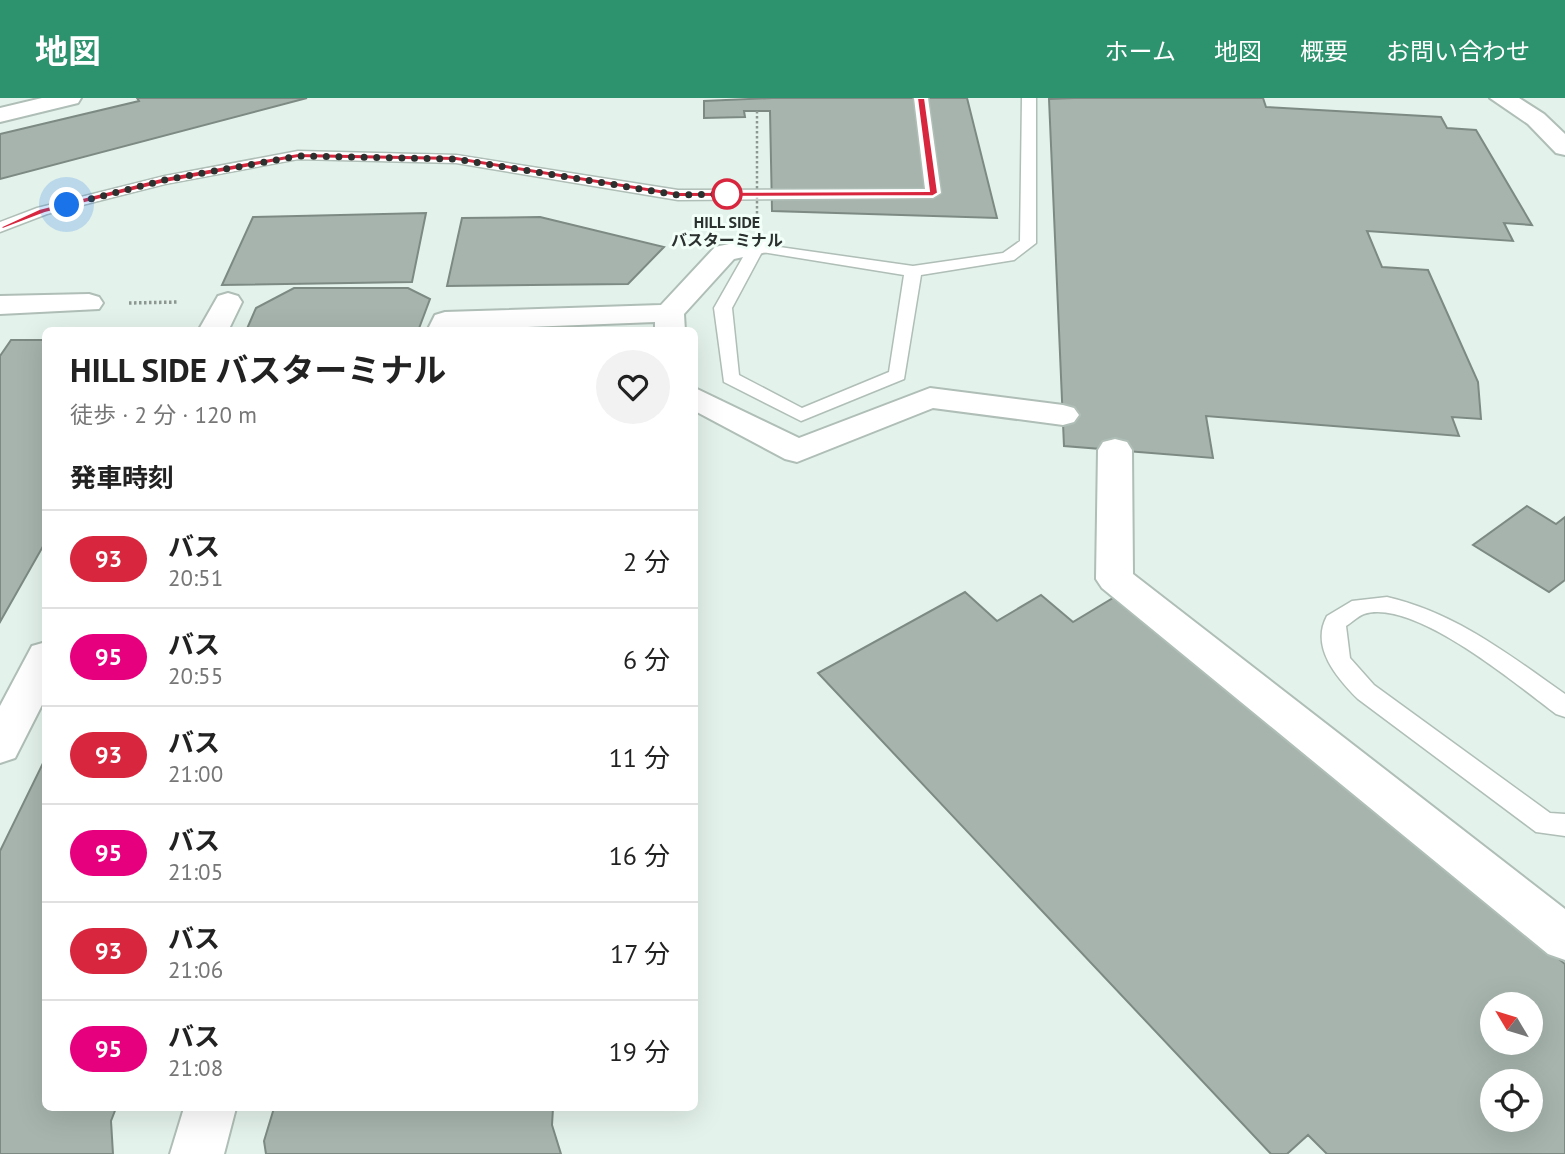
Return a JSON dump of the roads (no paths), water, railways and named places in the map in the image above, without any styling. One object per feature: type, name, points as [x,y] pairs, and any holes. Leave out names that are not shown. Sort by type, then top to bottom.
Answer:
[{"type":"street","points":[[0,115],[70,98]]},
{"type":"street","points":[[1502,98],[1528,113],[1565,148]]},
{"type":"street","points":[[443,327],[445,321],[669,322],[724,253],[757,246]]},
{"type":"street","points":[[215,327],[228,302]]},
{"type":"street","points":[[0,305],[89,303]]},
{"type":"street","points":[[698,400],[797,451],[930,398],[1063,415]]},
{"type":"street","points":[[1115,450],[1115,579],[1565,938]]},
{"type":"street","points":[[0,746],[42,665]]},
{"type":"street","points":[[197,1154],[209,1111]]},
{"type":"lane","points":[[0,227],[42,211],[165,180],[298,156],[456,159],[678,195],[933,193],[921,98]]},
{"type":"lane","points":[[913,271],[898,375],[801,415],[730,378],[723,308],[757,246],[913,271],[1009,257],[1028,243],[1029,98]]},
{"type":"lane","points":[[1565,707],[1448,627],[1419,612],[1390,604],[1362,606],[1335,622],[1332,645],[1346,672],[1366,692],[1545,824],[1565,825]]},
{"type":"place","name":"HILL SIDE バスターミナル","points":[[727,194]]}]
